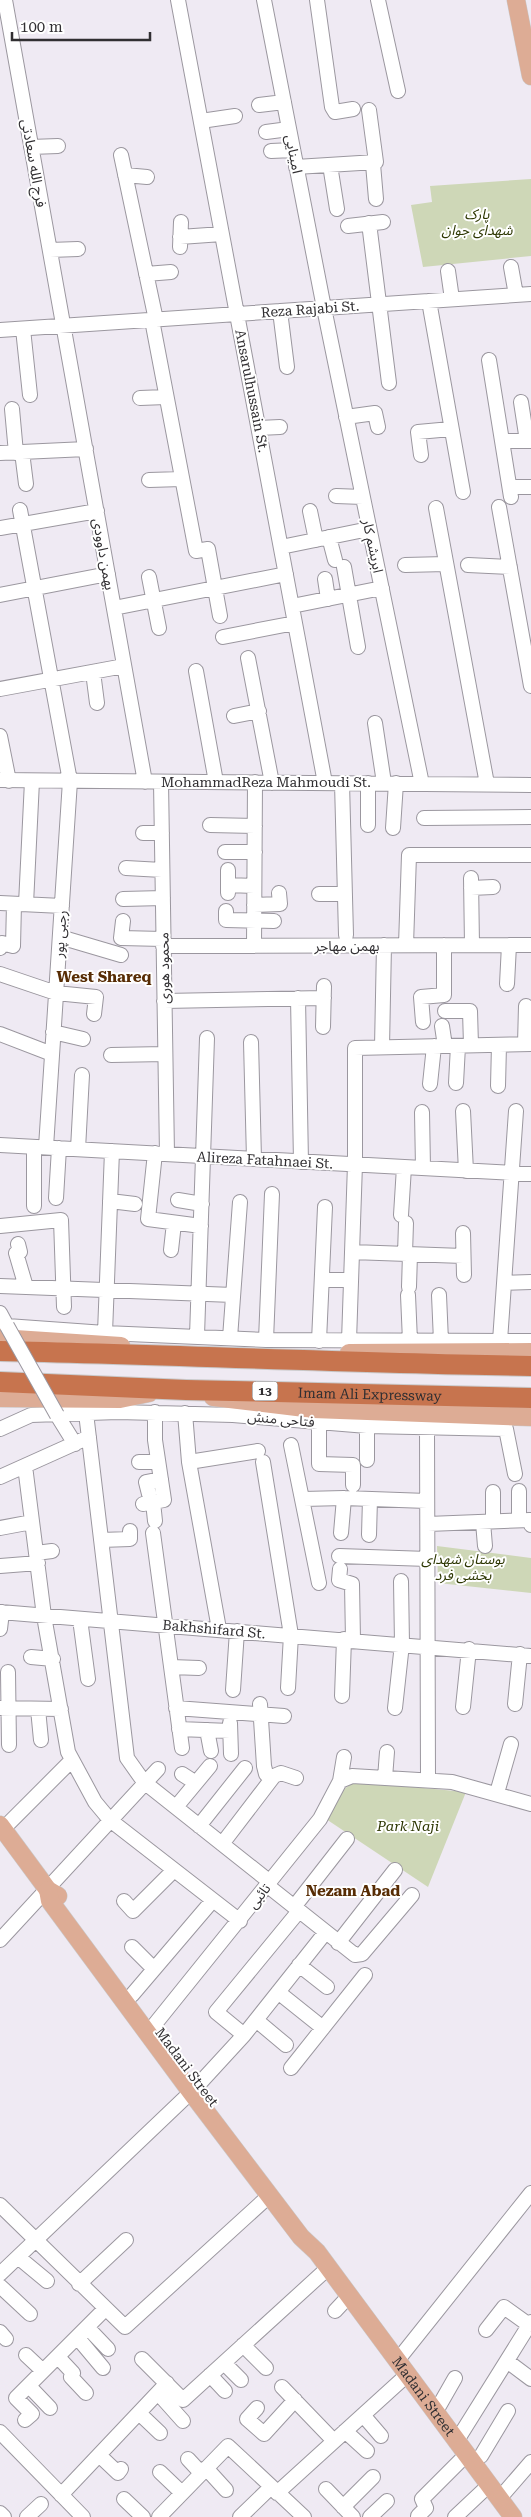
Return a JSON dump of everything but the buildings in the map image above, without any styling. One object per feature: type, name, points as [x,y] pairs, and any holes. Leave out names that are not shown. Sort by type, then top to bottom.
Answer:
[{"type":"highway","points":[[0,1351],[168,1355],[383,1364],[531,1366]]},
{"type":"highway","name":"Imam Ali Expressway","points":[[0,1382],[178,1390],[531,1398]]},
{"type":"main road","points":[[516,0],[531,76]]},
{"type":"main road","points":[[4,1332],[113,1345],[168,1355]]},
{"type":"main road","points":[[279,1359],[340,1353],[531,1352]]},
{"type":"main road","points":[[0,1398],[120,1399],[178,1390],[222,1400],[313,1409],[531,1417]]},
{"type":"main road","name":"Madani Street","points":[[1,1827],[48,1890],[56,1895],[132,1995],[150,2028]]},
{"type":"main road","name":"Madani Street","points":[[48,1890],[50,1901],[150,2028],[274,2191],[301,2237],[317,2252],[493,2493],[513,2517]]},
{"type":"street","name":"فرج الله سعادتی","points":[[4,0],[63,326]]},
{"type":"street","name":"Ansarulhussain St.","points":[[178,0],[326,783]]},
{"type":"street","name":"امینایی","points":[[264,0],[324,308]]},
{"type":"street","points":[[317,0],[332,107],[335,112],[353,109]]},
{"type":"street","points":[[378,0],[398,91]]},
{"type":"street","points":[[259,105],[284,102]]},
{"type":"street","points":[[369,110],[377,158],[373,164],[376,199]]},
{"type":"street","points":[[200,121],[235,116]]},
{"type":"street","points":[[266,132],[289,129]]},
{"type":"street","points":[[31,147],[58,146]]},
{"type":"street","points":[[271,151],[293,150]]},
{"type":"street","points":[[121,155],[146,274],[166,397],[196,551],[208,549],[220,616]]},
{"type":"street","points":[[296,167],[373,164]]},
{"type":"street","points":[[330,165],[337,209]]},
{"type":"street","points":[[126,175],[147,177]]},
{"type":"street","points":[[348,226],[383,222]]},
{"type":"street","points":[[369,223],[389,383]]},
{"type":"street","points":[[180,235],[222,234]]},
{"type":"street","points":[[50,250],[78,249]]},
{"type":"street","points":[[512,267],[516,294]]},
{"type":"street","points":[[448,271],[452,299]]},
{"type":"street","points":[[146,274],[171,272]]},
{"type":"street","name":"Reza Rajabi St.","points":[[0,330],[531,294]]},
{"type":"street","points":[[429,301],[463,492]]},
{"type":"street","name":"ابریشم کار","points":[[324,308],[422,784]]},
{"type":"street","points":[[280,311],[287,367]]},
{"type":"street","name":"بهمن داوودی","points":[[63,326],[145,782]]},
{"type":"street","points":[[23,329],[30,395]]},
{"type":"street","points":[[489,360],[511,492],[531,487]]},
{"type":"street","points":[[140,398],[166,397]]},
{"type":"street","points":[[502,441],[529,441],[521,402]]},
{"type":"street","points":[[12,409],[26,484]]},
{"type":"street","points":[[346,417],[376,413],[378,427]]},
{"type":"street","points":[[259,428],[280,427]]},
{"type":"street","points":[[421,456],[418,432],[452,429]]},
{"type":"street","points":[[0,454],[86,449]]},
{"type":"street","points":[[149,480],[182,479]]},
{"type":"street","points":[[336,496],[363,497]]},
{"type":"street","points":[[499,507],[531,686]]},
{"type":"street","points":[[436,508],[487,784]]},
{"type":"street","name":"رجبی پور","points":[[20,510],[70,781],[46,1147]]},
{"type":"street","points":[[0,528],[97,511]]},
{"type":"street","points":[[310,511],[323,539],[340,564],[350,594],[358,648]]},
{"type":"street","points":[[281,547],[369,529]]},
{"type":"street","points":[[405,565],[446,564]]},
{"type":"street","points":[[468,565],[510,567]]},
{"type":"street","points":[[0,595],[108,574]]},
{"type":"street","points":[[114,608],[286,574]]},
{"type":"street","points":[[149,577],[159,628]]},
{"type":"street","points":[[324,579],[328,599]]},
{"type":"street","points":[[292,606],[382,588]]},
{"type":"street","points":[[223,638],[295,623]]},
{"type":"street","points":[[248,658],[272,783]]},
{"type":"street","points":[[0,689],[124,666]]},
{"type":"street","points":[[196,671],[216,782]]},
{"type":"street","points":[[92,672],[98,703]]},
{"type":"street","points":[[234,716],[259,711]]},
{"type":"street","points":[[375,723],[390,783],[393,823]]},
{"type":"street","points":[[0,736],[5,780]]},
{"type":"street","name":"MohammadReza Mahmoudi St.","points":[[5,780],[531,784]]},
{"type":"street","points":[[0,948],[2,943],[13,946],[13,903],[32,781]]},
{"type":"street","name":"محمود هوری","points":[[161,782],[165,1054],[161,1154],[148,1219],[174,1222]]},
{"type":"street","points":[[254,946],[255,782]]},
{"type":"street","points":[[342,783],[346,935]]},
{"type":"street","points":[[368,783],[368,826]]},
{"type":"street","points":[[424,818],[531,818]]},
{"type":"street","points":[[210,825],[255,826]]},
{"type":"street","points":[[143,832],[162,833]]},
{"type":"street","points":[[225,852],[255,852]]},
{"type":"street","points":[[406,946],[409,855],[531,855]]},
{"type":"street","points":[[126,869],[162,870]]},
{"type":"street","points":[[228,870],[228,889],[254,886]]},
{"type":"street","points":[[472,945],[471,883],[493,887]]},
{"type":"street","points":[[254,905],[280,904],[279,893]]},
{"type":"street","points":[[319,894],[345,894]]},
{"type":"street","points":[[123,899],[162,898]]},
{"type":"street","points":[[13,903],[62,906]]},
{"type":"street","points":[[226,911],[226,920],[274,921]]},
{"type":"street","name":"بهمن مهاجر","points":[[123,921],[121,938],[163,943],[384,952],[406,946],[531,945]]},
{"type":"street","points":[[60,937],[121,955]]},
{"type":"street","points":[[423,1022],[421,996],[444,995],[444,945]]},
{"type":"street","points":[[507,984],[509,945]]},
{"type":"street","points":[[382,1047],[384,952]]},
{"type":"street","points":[[0,974],[56,993],[96,997],[94,1014]]},
{"type":"street","points":[[164,1001],[298,998],[324,992],[323,1026]]},
{"type":"street","points":[[298,998],[301,1162]]},
{"type":"street","points":[[348,1341],[355,1164],[355,1048],[528,1044],[526,1006]]},
{"type":"street","points":[[430,1084],[470,1011],[446,1011]]},
{"type":"street","points":[[442,1026],[452,1046],[456,1083]]},
{"type":"street","points":[[54,1032],[83,1039]]},
{"type":"street","points":[[0,1034],[52,1054]]},
{"type":"street","points":[[197,1336],[207,1038]]},
{"type":"street","points":[[251,1042],[254,1159]]},
{"type":"street","points":[[498,1086],[499,1045]]},
{"type":"street","points":[[111,1054],[165,1054]]},
{"type":"street","points":[[78,1149],[82,1075]]},
{"type":"street","points":[[463,1111],[466,1171]]},
{"type":"street","points":[[500,1341],[516,1111]]},
{"type":"street","points":[[422,1112],[423,1168]]},
{"type":"street","name":"Alireza Fatahnaei St.","points":[[0,1145],[531,1174]]},
{"type":"street","points":[[34,1206],[46,1147]]},
{"type":"street","points":[[46,1147],[59,1209],[64,1307]]},
{"type":"street","points":[[105,1333],[112,1151]]},
{"type":"street","points":[[404,1167],[404,1219],[408,1254],[410,1341]]},
{"type":"street","points":[[266,1340],[272,1194]]},
{"type":"street","points":[[178,1200],[202,1204]]},
{"type":"street","points":[[110,1201],[135,1204]]},
{"type":"street","points":[[230,1338],[240,1202]]},
{"type":"street","points":[[320,1340],[325,1207]]},
{"type":"street","points":[[0,1226],[59,1209]]},
{"type":"street","points":[[171,1250],[174,1222],[201,1226]]},
{"type":"street","points":[[463,1233],[464,1275]]},
{"type":"street","points":[[18,1244],[20,1252],[16,1253],[26,1287]]},
{"type":"street","points":[[352,1252],[463,1256]]},
{"type":"street","points":[[322,1280],[351,1280]]},
{"type":"street","points":[[504,1283],[531,1282]]},
{"type":"street","points":[[0,1286],[233,1296]]},
{"type":"street","points":[[439,1295],[441,1341]]},
{"type":"street","points":[[0,1313],[4,1332],[74,1444]]},
{"type":"street","points":[[4,1332],[105,1333],[266,1340],[531,1341]]},
{"type":"street","points":[[155,1412],[149,1439],[158,1462],[161,1479],[152,1500],[154,1527],[182,1748]]},
{"type":"street","name":"فتاحی منش","points":[[0,1429],[31,1416],[155,1412],[367,1426],[506,1429],[515,1474]]},
{"type":"street","points":[[185,1413],[189,1462],[218,1629]]},
{"type":"street","points":[[86,1414],[111,1621],[124,1751],[131,1766],[144,1782],[222,1844],[325,1933],[355,1955],[362,1954],[412,1895]]},
{"type":"street","points":[[319,1423],[319,1464],[353,1465],[352,1485]]},
{"type":"street","points":[[366,1460],[367,1426]]},
{"type":"street","points":[[427,1427],[428,1780]]},
{"type":"street","points":[[0,1476],[89,1437]]},
{"type":"street","points":[[291,1445],[318,1584]]},
{"type":"street","points":[[189,1462],[261,1456],[291,1635],[288,1688]]},
{"type":"street","points":[[139,1462],[158,1462]]},
{"type":"street","points":[[25,1466],[44,1616],[71,1761],[99,1807],[110,1820],[173,1871],[240,1921]]},
{"type":"street","points":[[428,1524],[527,1521],[519,1491]]},
{"type":"street","points":[[485,1546],[493,1492]]},
{"type":"street","points":[[303,1500],[344,1498],[428,1501]]},
{"type":"street","points":[[341,1533],[344,1498]]},
{"type":"street","points":[[369,1535],[370,1499]]},
{"type":"street","points":[[0,1528],[32,1522]]},
{"type":"street","points":[[101,1540],[130,1539],[130,1531]]},
{"type":"street","points":[[0,1566],[37,1558],[52,1551]]},
{"type":"street","points":[[342,1696],[349,1639],[352,1584],[339,1580],[339,1562],[428,1559]]},
{"type":"street","points":[[395,1708],[402,1644],[401,1581]]},
{"type":"street","points":[[0,1629],[1,1612]]},
{"type":"street","name":"Bakhshifard St.","points":[[1,1612],[526,1655]]},
{"type":"street","points":[[80,1619],[88,1679]]},
{"type":"street","points":[[233,1690],[237,1631]]},
{"type":"street","points":[[463,1707],[469,1649]]},
{"type":"street","points":[[515,1704],[526,1655]]},
{"type":"street","points":[[31,1657],[53,1659]]},
{"type":"street","points":[[171,1667],[200,1668]]},
{"type":"street","points":[[8,1672],[4,1708],[9,1745]]},
{"type":"street","points":[[4,1708],[61,1709]]},
{"type":"street","points":[[176,1708],[260,1709],[284,1716]]},
{"type":"street","points":[[38,1709],[41,1740]]},
{"type":"street","points":[[260,1709],[264,1766],[266,1774],[272,1779]]},
{"type":"street","points":[[179,1729],[207,1730],[230,1725],[231,1754]]},
{"type":"street","points":[[207,1730],[210,1751]]},
{"type":"street","points":[[497,1793],[511,1744]]},
{"type":"street","points":[[385,1778],[387,1752]]},
{"type":"street","name":"تائبی","points":[[150,2028],[240,1921],[320,1819],[340,1781],[344,1757]]},
{"type":"street","points":[[1,1827],[71,1761]]},
{"type":"street","points":[[176,1807],[210,1766]]},
{"type":"street","points":[[200,1826],[245,1768]]},
{"type":"street","points":[[0,1940],[158,1769]]},
{"type":"street","points":[[222,1844],[272,1779],[281,1773],[296,1778]]},
{"type":"street","points":[[182,1774],[196,1783]]},
{"type":"street","points":[[340,1781],[349,1776],[459,1783],[531,1804]]},
{"type":"street","points":[[244,2035],[216,2012],[296,1909],[347,1839]]},
{"type":"street","points":[[338,1943],[395,1870]]},
{"type":"street","points":[[124,1902],[133,1911],[173,1871]]},
{"type":"street","points":[[132,1995],[213,1900]]},
{"type":"street","points":[[0,2274],[195,2088],[244,2035],[325,1933]]},
{"type":"street","points":[[132,1947],[154,1969]]},
{"type":"street","points":[[300,1965],[328,1987]]},
{"type":"street","points":[[291,2068],[365,1975]]},
{"type":"street","points":[[278,1992],[323,2028]]},
{"type":"street","points":[[256,2020],[286,2045]]},
{"type":"street","points":[[0,2205],[36,2239],[104,2310],[125,2327],[274,2191]]},
{"type":"street","points":[[240,2517],[334,2441],[363,2415],[402,2368],[531,2192]]},
{"type":"street","points":[[79,2284],[126,2240]]},
{"type":"street","points":[[18,2257],[47,2281]]},
{"type":"street","points":[[163,2388],[183,2400],[328,2268]]},
{"type":"street","points":[[0,2286],[30,2314]]},
{"type":"street","points":[[335,2311],[349,2296]]},
{"type":"street","points":[[418,2516],[426,2508],[422,2499],[464,2453],[507,2361],[529,2328],[504,2307],[486,2330]]},
{"type":"street","points":[[25,2420],[32,2414],[16,2398],[104,2310]]},
{"type":"street","points":[[82,2332],[108,2349]]},
{"type":"street","points":[[82,2332],[103,2368]]},
{"type":"street","points":[[244,2345],[266,2368]]},
{"type":"street","points":[[26,2355],[43,2371]]},
{"type":"street","points":[[58,2357],[73,2373],[71,2377],[86,2393]]},
{"type":"street","points":[[142,2359],[163,2388],[183,2421]]},
{"type":"street","points":[[507,2361],[531,2379]]},
{"type":"street","points":[[224,2363],[241,2380]]},
{"type":"street","points":[[210,2376],[225,2391]]},
{"type":"street","points":[[435,2413],[455,2378]]},
{"type":"street","points":[[29,2386],[50,2408]]},
{"type":"street","points":[[282,2386],[334,2441]]},
{"type":"street","points":[[61,2495],[163,2388]]},
{"type":"street","points":[[257,2408],[247,2419],[264,2434],[295,2400]]},
{"type":"street","points":[[464,2453],[481,2456],[508,2411]]},
{"type":"street","points":[[139,2413],[160,2433]]},
{"type":"street","points":[[363,2415],[381,2436]]},
{"type":"street","points":[[346,2431],[367,2451]]},
{"type":"street","points":[[0,2432],[84,2517]]},
{"type":"street","points":[[161,2516],[228,2446],[304,2517]]},
{"type":"street","points":[[99,2455],[118,2473],[121,2468]]},
{"type":"street","points":[[188,2459],[226,2490]]},
{"type":"street","points":[[455,2517],[493,2493],[531,2462]]},
{"type":"street","points":[[160,2472],[182,2493]]},
{"type":"street","points":[[326,2489],[348,2512],[373,2477]]},
{"type":"street","points":[[124,2499],[143,2517]]},
{"type":"street","points":[[370,2517],[387,2501]]},
{"type":"street","points":[[27,2517],[41,2504]]},
{"type":"street","points":[[0,2513],[4,2517]]},
{"type":"green space","name":"پارک شهدای جوان","points":[[531,179],[531,256],[423,267],[411,205],[432,202],[430,186]]},
{"type":"green space","name":"بوستان شهدای بخشی فرد","points":[[437,1546],[531,1558],[531,1593],[438,1583]]},
{"type":"green space","name":"Park Naji","points":[[359,1782],[466,1792],[428,1887],[326,1819],[342,1791],[352,1784]]},
{"type":"district","name":"West Shareq","points":[[104,977]]},
{"type":"district","name":"Nezam Abad","points":[[353,1891]]}]
